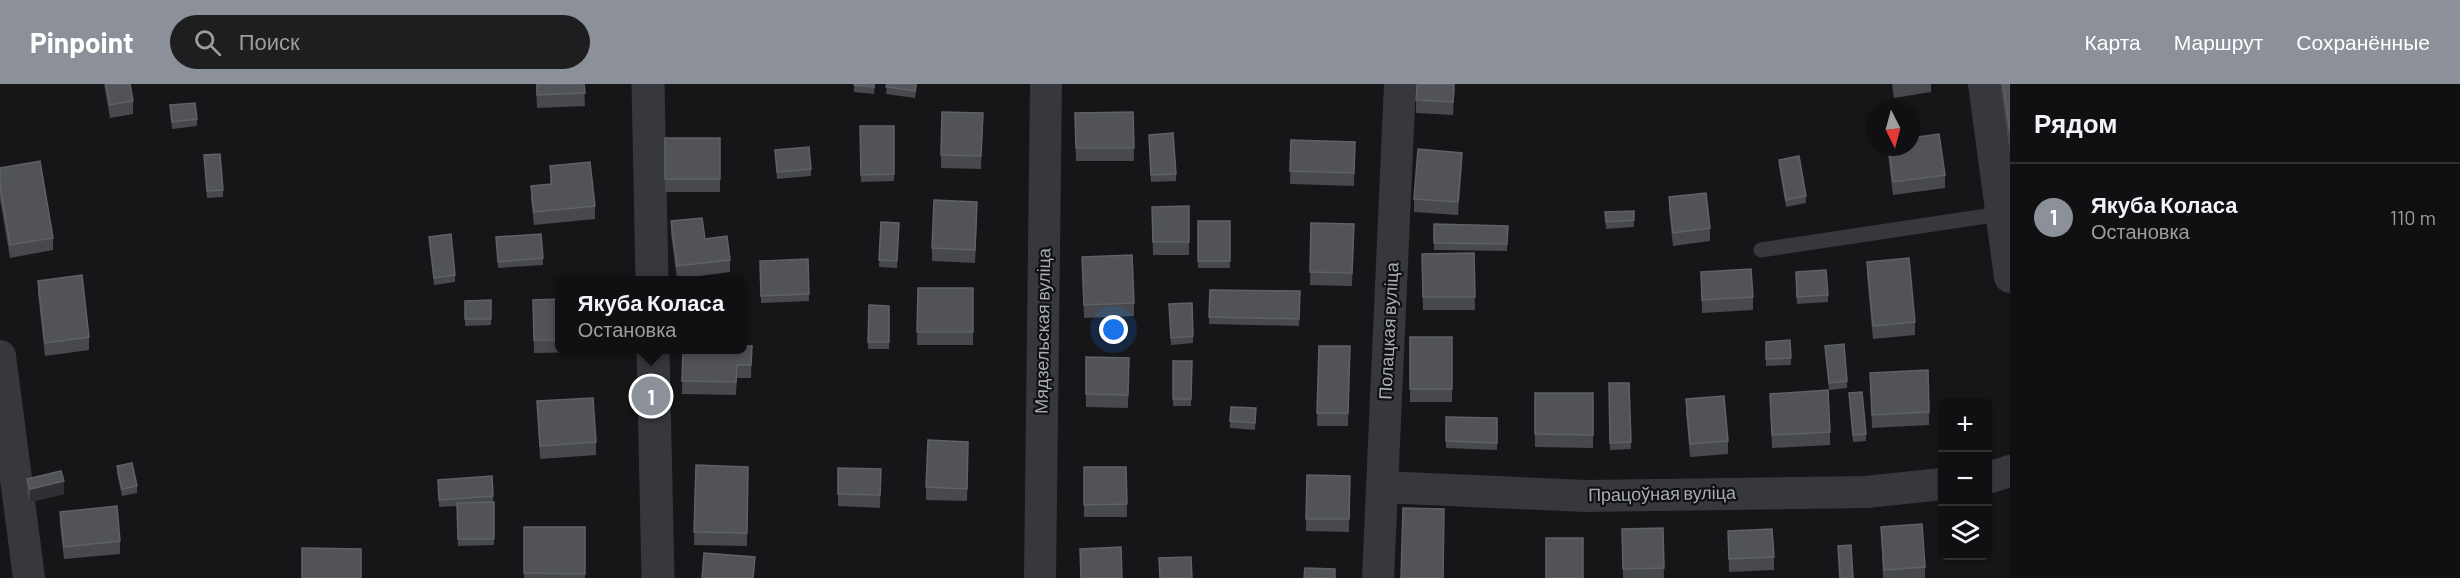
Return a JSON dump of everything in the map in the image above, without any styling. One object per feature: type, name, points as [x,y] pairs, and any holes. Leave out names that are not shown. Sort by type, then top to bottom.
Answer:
[{"type":"street","points":[[648,84],[652,276]]},
{"type":"street","name":"Мядзельская вуліца","points":[[1040,578],[1046,84]]},
{"type":"street","name":"Полацкая вуліца","points":[[1378,578],[1400,84]]},
{"type":"street","points":[[1984,84],[2010,277]]},
{"type":"street","points":[[653,354],[658,578]]},
{"type":"street","points":[[0,356],[12,541],[29,578]]},
{"type":"street","points":[[1992,477],[2010,471]]},
{"type":"street","name":"Працоўная вуліца","points":[[1382,487],[1585,496],[1866,492],[1938,484]]},
{"type":"lane","points":[[1761,250],[2000,214]]},
{"type":"building","points":[[106,84],[130,84],[133,101],[110,105]]},
{"type":"building","points":[[537,84],[584,84],[585,93],[537,95]]},
{"type":"building","points":[[874,84],[874,87],[854,85]]},
{"type":"building","points":[[887,84],[916,84],[915,91],[886,87]]},
{"type":"building","points":[[1417,84],[1454,84],[1453,102],[1416,100]]},
{"type":"building","points":[[2003,84],[2010,84],[2010,132]]},
{"type":"building","points":[[195,103],[197,119],[172,122],[170,105]]},
{"type":"building","points":[[942,112],[983,113],[981,156],[941,155]]},
{"type":"building","points":[[1133,112],[1134,148],[1076,148],[1075,113]]},
{"type":"building","points":[[860,126],[894,126],[894,174],[861,175]]},
{"type":"building","points":[[1173,133],[1176,174],[1151,175],[1149,135]]},
{"type":"building","points":[[1939,134],[1945,175],[1893,182],[1890,156],[1920,156],[1920,137]]},
{"type":"building","points":[[665,138],[720,138],[720,179],[665,179]]},
{"type":"building","points":[[1291,140],[1355,142],[1354,173],[1290,171]]},
{"type":"building","points":[[809,147],[811,169],[777,172],[775,150]]},
{"type":"building","points":[[1418,149],[1462,153],[1458,202],[1414,199]]},
{"type":"building","points":[[220,154],[223,190],[207,191],[204,155]]},
{"type":"building","points":[[1799,156],[1806,196],[1786,200],[1779,160]]},
{"type":"building","points":[[40,161],[53,238],[10,245],[0,186],[0,168]]},
{"type":"building","points":[[590,162],[595,206],[534,212],[531,186],[552,184],[550,166]]},
{"type":"building","points":[[1706,193],[1710,228],[1673,233],[1669,197]]},
{"type":"building","points":[[934,200],[977,202],[975,250],[932,248]]},
{"type":"building","points":[[1189,206],[1189,242],[1153,242],[1152,207]]},
{"type":"building","points":[[1634,211],[1634,220],[1606,222],[1605,212]]},
{"type":"building","points":[[702,218],[705,239],[727,236],[730,260],[677,266],[671,221]]},
{"type":"building","points":[[1198,221],[1230,221],[1230,261],[1198,261]]},
{"type":"building","points":[[881,222],[899,223],[897,261],[879,260]]},
{"type":"building","points":[[1311,223],[1354,224],[1352,273],[1310,272]]},
{"type":"building","points":[[1434,224],[1508,226],[1507,244],[1434,243]]},
{"type":"building","points":[[451,234],[455,275],[434,278],[429,237]]},
{"type":"building","points":[[541,234],[543,258],[498,262],[496,237]]},
{"type":"building","points":[[1474,253],[1475,297],[1423,297],[1422,254]]},
{"type":"building","points":[[1132,255],[1134,303],[1084,305],[1082,257]]},
{"type":"building","points":[[1909,258],[1915,322],[1873,326],[1867,262]]},
{"type":"building","points":[[808,259],[809,294],[761,296],[760,261]]},
{"type":"building","points":[[1751,269],[1753,297],[1702,300],[1701,272]]},
{"type":"building","points":[[1826,270],[1828,295],[1797,297],[1796,272]]},
{"type":"building","points":[[82,275],[89,337],[45,343],[38,281]]},
{"type":"building","points":[[918,288],[973,288],[973,332],[917,332]]},
{"type":"building","points":[[1210,290],[1300,291],[1299,319],[1209,317]]},
{"type":"building","points":[[555,299],[555,340],[534,340],[533,300]]},
{"type":"building","points":[[491,300],[491,319],[465,319],[465,301]]},
{"type":"building","points":[[1192,303],[1193,336],[1171,338],[1169,304]]},
{"type":"building","points":[[869,305],[889,306],[889,342],[868,342]]},
{"type":"building","points":[[1410,337],[1452,337],[1452,389],[1410,389]]},
{"type":"building","points":[[1790,340],[1791,358],[1766,359],[1766,342]]},
{"type":"building","points":[[1844,344],[1847,381],[1829,383],[1825,346]]},
{"type":"building","points":[[747,346],[752,346],[751,365],[737,365],[736,382],[682,381],[683,354],[747,354]]},
{"type":"building","points":[[1319,346],[1350,346],[1348,413],[1317,413]]},
{"type":"building","points":[[1086,357],[1129,358],[1128,395],[1086,394]]},
{"type":"building","points":[[1173,361],[1192,361],[1191,399],[1173,399]]},
{"type":"building","points":[[1928,370],[1929,412],[1872,415],[1870,373]]},
{"type":"building","points":[[1609,383],[1629,383],[1631,442],[1610,443]]},
{"type":"building","points":[[1828,390],[1830,432],[1772,435],[1770,394]]},
{"type":"building","points":[[1862,392],[1866,434],[1853,435],[1849,393]]},
{"type":"building","points":[[1535,393],[1593,393],[1593,435],[1535,434]]},
{"type":"building","points":[[1724,396],[1728,441],[1690,444],[1686,399]]},
{"type":"building","points":[[593,398],[596,442],[540,446],[537,401]]},
{"type":"building","points":[[1231,407],[1256,408],[1255,423],[1230,421]]},
{"type":"building","points":[[1446,417],[1497,418],[1497,443],[1446,441]]},
{"type":"building","points":[[928,440],[968,442],[967,489],[926,487]]},
{"type":"building","points":[[132,463],[137,486],[122,489],[117,466]]},
{"type":"building","points":[[696,465],[748,467],[747,533],[694,532]]},
{"type":"building","points":[[1084,467],[1126,467],[1127,504],[1084,505]]},
{"type":"building","points":[[838,468],[881,469],[880,495],[838,494]]},
{"type":"building","points":[[61,471],[64,481],[30,489],[27,479]]},
{"type":"building","points":[[1307,475],[1350,476],[1349,519],[1306,519]]},
{"type":"building","points":[[492,476],[493,496],[439,500],[438,480]]},
{"type":"building","points":[[494,502],[494,539],[458,539],[457,503]]},
{"type":"building","points":[[117,506],[120,541],[64,547],[60,512]]},
{"type":"building","points":[[1403,508],[1444,509],[1443,578],[1401,578]]},
{"type":"building","points":[[1922,524],[1925,567],[1884,570],[1881,527]]},
{"type":"building","points":[[524,527],[585,527],[585,574],[524,573]]},
{"type":"building","points":[[1663,528],[1664,568],[1623,569],[1622,529]]},
{"type":"building","points":[[1772,529],[1774,557],[1729,559],[1728,531]]},
{"type":"building","points":[[1546,538],[1583,538],[1583,578],[1546,578]]},
{"type":"building","points":[[1851,545],[1853,578],[1840,578],[1838,546]]},
{"type":"building","points":[[1121,547],[1122,578],[1081,578],[1080,549]]},
{"type":"building","points":[[302,548],[361,549],[361,578],[302,578]]},
{"type":"building","points":[[704,553],[755,557],[753,578],[702,578]]},
{"type":"building","points":[[1191,557],[1192,578],[1160,578],[1159,558]]},
{"type":"building","points":[[1305,568],[1335,569],[1335,578],[1304,578]]},
{"type":"place","name":"Якуба Коласа","points":[[651,396]]}]
